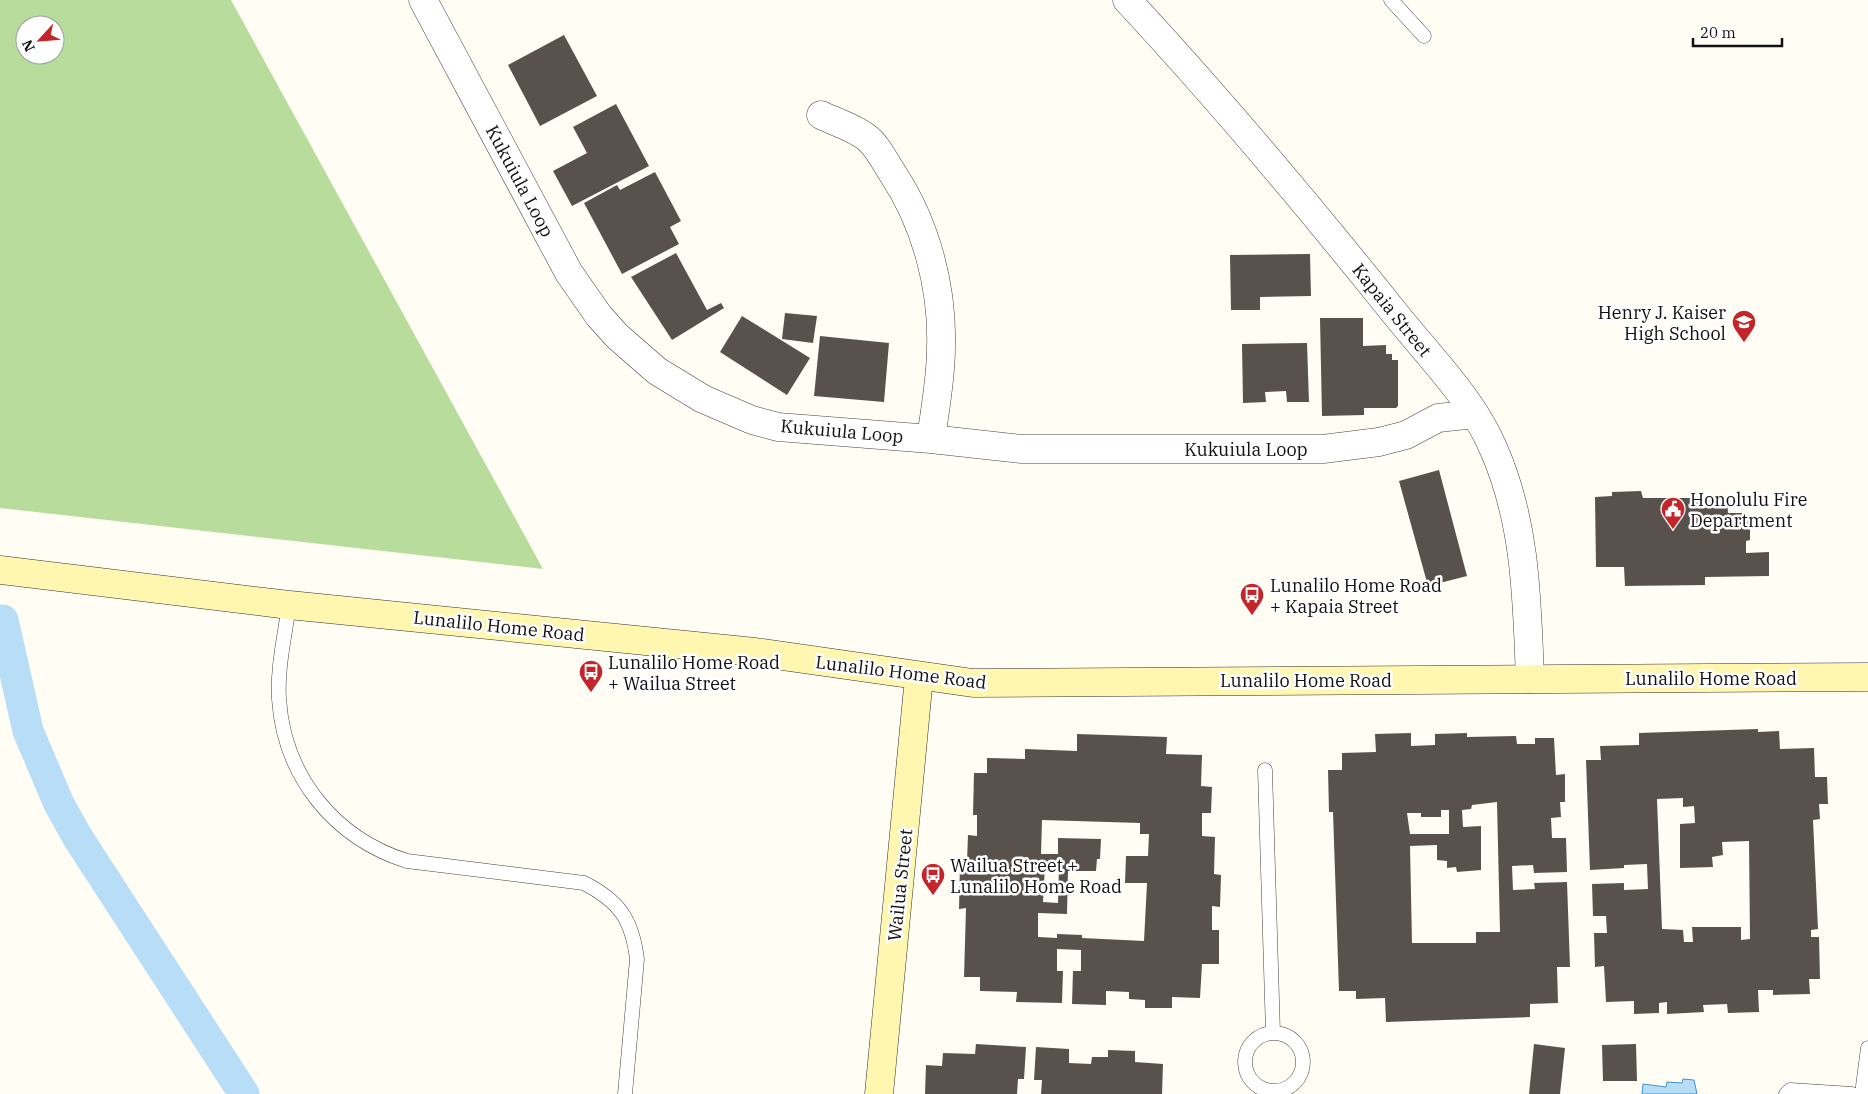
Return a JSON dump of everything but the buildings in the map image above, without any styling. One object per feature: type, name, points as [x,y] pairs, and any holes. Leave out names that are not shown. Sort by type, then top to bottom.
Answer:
[{"type":"main road","name":"Lunalilo Home Road","points":[[0,570],[289,604],[755,652],[973,683],[1868,677]]},
{"type":"main road","name":"Wailua Street","points":[[879,1094],[919,676]]},
{"type":"street","name":"Kukuiula Loop","points":[[423,0],[569,273],[600,316],[636,354],[657,371],[702,399],[752,420],[778,427],[932,439],[1022,449],[1323,449],[1379,442],[1406,435],[1438,418],[1475,414]]},
{"type":"street","name":"Kapaia Street","points":[[1127,0],[1194,73],[1337,241],[1475,414],[1494,449],[1517,517],[1527,588],[1530,679]]},
{"type":"street","points":[[821,115],[866,137],[908,200],[927,248],[937,290],[941,323],[941,349],[932,439]]},
{"type":"lane","points":[[1392,0],[1424,36]]},
{"type":"lane","points":[[289,604],[279,687],[282,727],[290,755],[304,782],[331,817],[354,836],[393,857],[407,861],[584,883],[602,892],[621,910],[634,939],[637,959],[625,1094]]},
{"type":"lane","points":[[1265,770],[1273,1033]]},
{"type":"lane","points":[[1273,1033],[1292,1039],[1299,1047],[1303,1066],[1294,1084],[1276,1093],[1258,1087],[1247,1073],[1245,1064],[1250,1046],[1264,1035],[1273,1033]]},
{"type":"lane","points":[[1862,1094],[1868,1048]]},
{"type":"lane","points":[[1786,1094],[1790,1090],[1852,1094]]},
{"type":"green space","points":[[0,0],[231,0],[543,569],[0,508]]},
{"type":"water","points":[[1683,1079],[1694,1080],[1697,1094],[1642,1094],[1643,1084],[1666,1087],[1667,1082],[1682,1083]]},
{"type":"waterway","points":[[3,620],[28,731],[59,804],[78,838],[244,1094]]},
{"type":"place","name":"Henry J. Kaiser High School","points":[[1744,343]]},
{"type":"place","name":"Honolulu Fire Department","points":[[1673,530]]},
{"type":"place","name":"Lunalilo Home Road + Kapaia Street","points":[[1252,616]]},
{"type":"place","name":"Lunalilo Home Road + Wailua Street","points":[[591,693]]},
{"type":"place","name":"Wailua Street + Lunalilo Home Road","points":[[933,896]]}]
